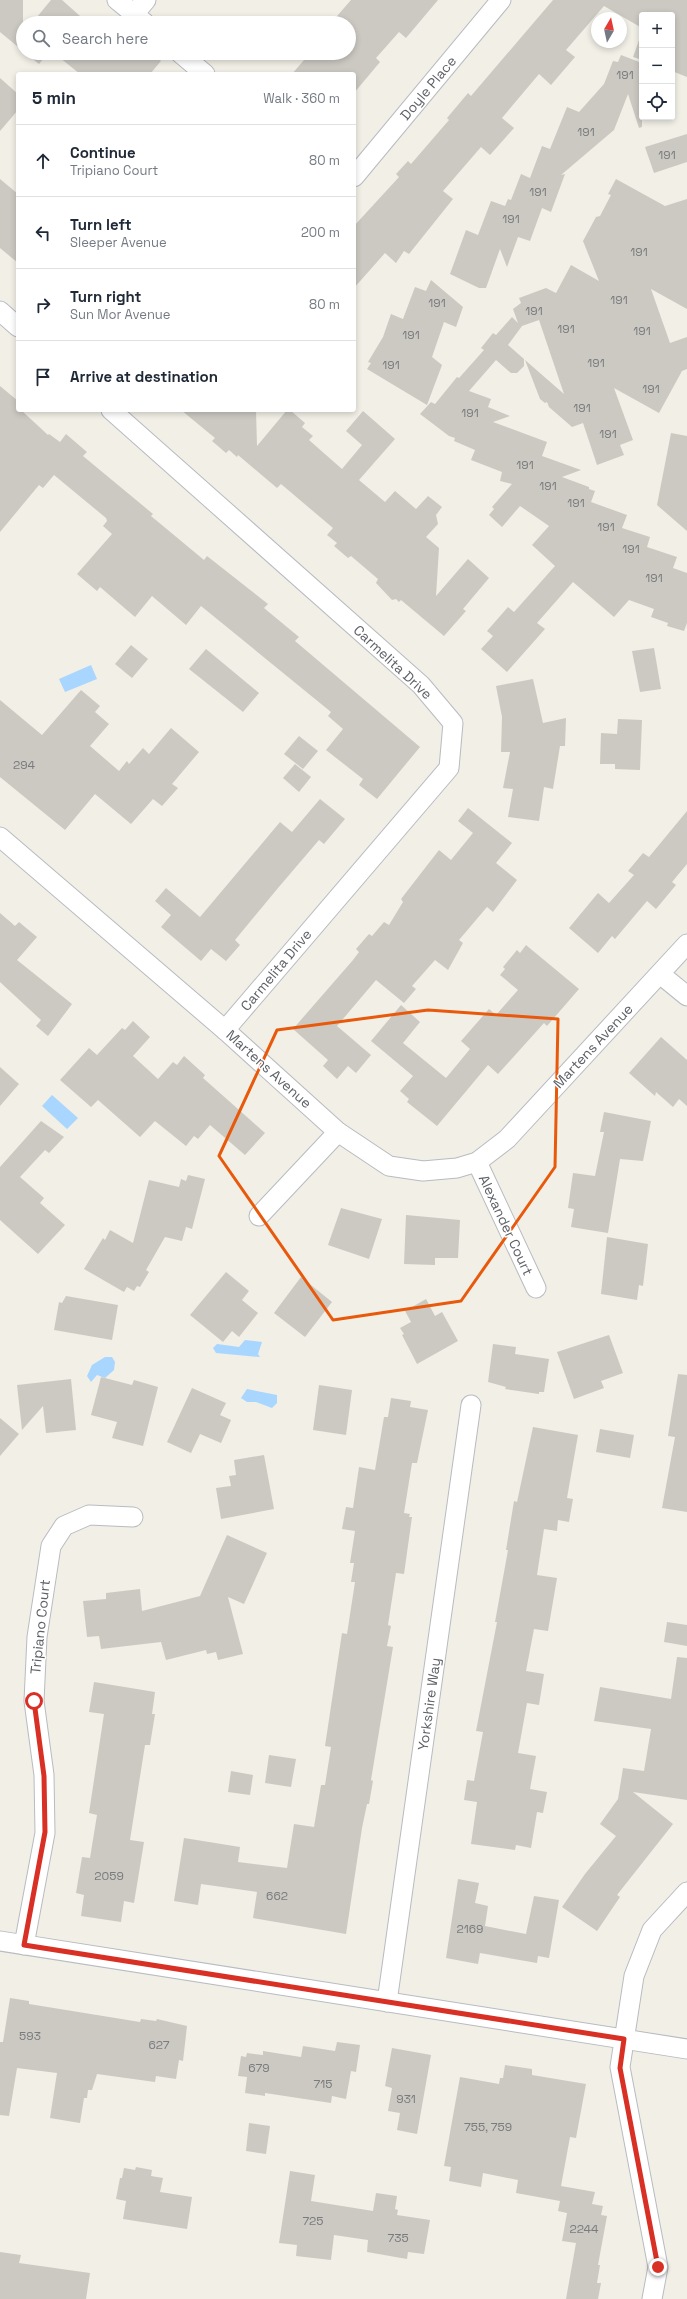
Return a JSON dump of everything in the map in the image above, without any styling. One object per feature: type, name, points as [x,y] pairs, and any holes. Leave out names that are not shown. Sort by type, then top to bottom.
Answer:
[{"type":"street","points":[[117,0],[142,12]]},
{"type":"street","name":"Doyle Place","points":[[356,175],[501,0]]},
{"type":"street","points":[[188,60],[203,72]]},
{"type":"street","points":[[0,311],[16,325]]},
{"type":"street","name":"Carmelita Drive","points":[[113,412],[421,685],[453,723],[449,768],[225,1030]]},
{"type":"street","name":"Martens Avenue","points":[[0,837],[225,1030],[338,1132],[389,1166],[424,1171],[457,1168],[477,1162],[506,1139],[687,944]]},
{"type":"street","points":[[660,974],[687,996]]},
{"type":"street","points":[[259,1216],[338,1132]]},
{"type":"street","name":"Alexander Court","points":[[477,1162],[536,1288]]},
{"type":"street","name":"Yorkshire Way","points":[[387,2002],[472,1406]]},
{"type":"street","name":"Tripiano Court","points":[[24,1945],[45,1832],[44,1776],[34,1701],[37,1637],[51,1546],[64,1526],[89,1515],[132,1517]]},
{"type":"street","points":[[652,2299],[658,2267],[620,2068],[634,1976],[652,1930],[687,1892]]},
{"type":"street","points":[[0,1941],[687,2049]]},
{"type":"highlighted area","points":[[428,1010],[558,1019],[555,1167],[461,1301],[333,1320],[219,1156],[277,1030]]},
{"type":"water","points":[[91,665],[97,679],[65,692],[59,679]]},
{"type":"water","points":[[52,1095],[78,1118],[67,1129],[42,1106]]},
{"type":"water","points":[[245,1340],[262,1342],[258,1354],[260,1357],[216,1353],[213,1348],[217,1344],[239,1347]]},
{"type":"water","points":[[105,1357],[112,1357],[115,1362],[114,1370],[105,1378],[97,1375],[91,1382],[87,1376],[92,1365]]},
{"type":"water","points":[[247,1389],[277,1395],[277,1403],[272,1408],[256,1402],[247,1402],[241,1398]]},
{"type":"building","points":[[0,0],[23,0],[23,16],[16,16],[16,45],[0,32]]},
{"type":"building","points":[[51,0],[62,0],[80,16],[38,16]]},
{"type":"building","points":[[351,0],[438,0],[406,38],[399,32],[376,58],[380,62],[356,91],[356,72],[294,72],[304,60],[356,60],[356,16],[337,16]]},
{"type":"building","points":[[553,0],[687,0],[687,77],[675,72],[675,12],[639,12],[639,26],[627,19],[627,12],[614,12],[604,6],[599,12],[591,12],[591,21],[566,50],[575,57],[551,85],[539,74],[502,118],[514,128],[490,155],[481,147],[443,191],[453,199],[409,254],[404,251],[396,263],[385,253],[356,286],[356,224],[399,177],[396,174],[408,161],[411,164],[449,120],[447,118],[468,93],[471,96]]},
{"type":"building","points":[[639,40],[639,59],[633,57]]},
{"type":"building","points":[[621,55],[639,62],[639,120],[642,120],[642,127],[639,128],[628,94],[614,130],[561,175],[565,174],[551,212],[542,208],[530,241],[518,237],[507,267],[500,249],[486,288],[479,288],[450,274],[466,230],[478,235],[491,201],[505,206],[508,199],[511,200],[521,174],[530,178],[542,146],[550,149],[567,107],[579,112],[604,84],[613,61],[618,62]]},
{"type":"building","points":[[34,60],[42,60],[39,64]]},
{"type":"building","points":[[63,60],[161,61],[152,72],[78,72]]},
{"type":"building","points":[[0,78],[16,92],[16,112],[0,131]]},
{"type":"building","points":[[687,134],[687,162],[654,173],[645,147]]},
{"type":"building","points":[[0,179],[16,192],[16,261],[0,248]]},
{"type":"building","points":[[616,179],[665,206],[687,199],[687,309],[651,289],[670,343],[687,337],[687,369],[682,371],[659,413],[614,388],[633,440],[620,445],[624,455],[597,465],[583,423],[572,427],[549,407],[547,402],[545,403],[540,399],[525,360],[564,394],[539,320],[522,326],[508,345],[524,359],[524,366],[517,373],[511,373],[496,360],[469,391],[491,399],[488,407],[510,416],[493,422],[547,442],[542,456],[581,470],[562,477],[589,487],[589,489],[595,491],[591,502],[627,515],[622,528],[650,537],[647,547],[677,557],[673,568],[687,573],[687,623],[684,631],[667,626],[668,623],[651,617],[654,609],[629,600],[614,617],[573,582],[537,623],[545,629],[507,672],[481,649],[493,636],[487,631],[508,607],[514,612],[555,566],[532,545],[549,526],[520,506],[502,527],[489,515],[494,509],[492,507],[512,484],[500,481],[502,472],[471,460],[475,450],[454,441],[455,438],[449,436],[420,414],[431,402],[435,404],[457,377],[459,378],[484,350],[481,348],[493,333],[496,335],[512,317],[518,323],[513,309],[521,303],[519,298],[546,288],[556,293],[571,265],[599,281],[583,241],[596,217],[600,216],[611,195],[608,194]]},
{"type":"building","points":[[431,280],[463,307],[456,327],[444,322],[432,357],[442,365],[427,405],[367,369],[371,363],[368,362],[383,337],[391,314],[403,319],[415,287],[426,291]]},
{"type":"building","points":[[0,386],[16,399],[16,412],[23,412],[48,435],[49,434],[60,442],[66,434],[87,452],[83,456],[153,514],[151,516],[204,560],[207,556],[268,604],[264,608],[299,637],[295,641],[420,747],[377,799],[359,785],[363,779],[326,750],[343,729],[328,716],[331,712],[201,606],[186,625],[152,596],[135,617],[100,587],[97,591],[77,574],[112,534],[103,526],[107,521],[106,518],[54,475],[43,488],[39,485],[0,532]]},
{"type":"building","points":[[363,411],[395,439],[359,480],[385,502],[395,491],[416,509],[428,496],[442,507],[436,515],[438,524],[426,537],[439,548],[436,596],[468,559],[489,578],[463,609],[466,611],[444,636],[401,600],[399,602],[396,599],[392,600],[376,583],[378,579],[351,556],[348,558],[334,546],[337,543],[327,535],[333,528],[281,484],[277,488],[238,455],[237,457],[229,450],[226,453],[212,441],[215,438],[183,412],[256,412],[257,446],[285,412],[292,412],[305,423],[302,427],[313,436],[309,440],[342,469],[362,445],[346,431]]},
{"type":"building","points":[[671,433],[687,436],[687,531],[657,505]]},
{"type":"building","points":[[131,645],[148,659],[132,678],[115,664]]},
{"type":"building","points":[[654,648],[661,689],[640,692],[632,651]]},
{"type":"building","points":[[206,649],[259,693],[243,712],[189,669]]},
{"type":"building","points":[[533,679],[543,723],[566,718],[565,746],[560,746],[553,789],[544,787],[539,821],[508,817],[513,789],[503,788],[510,752],[501,752],[502,717],[496,686]]},
{"type":"building","points":[[81,690],[100,706],[95,712],[109,724],[90,746],[119,771],[127,761],[129,764],[143,748],[149,754],[171,728],[199,752],[172,784],[178,788],[162,806],[153,799],[131,824],[95,794],[65,830],[0,777],[0,700],[42,735]]},
{"type":"building","points":[[618,719],[642,720],[640,770],[615,769],[615,764],[600,764],[601,733],[617,734]]},
{"type":"building","points":[[299,736],[318,751],[303,769],[284,754]]},
{"type":"building","points":[[295,764],[311,777],[299,792],[283,778]]},
{"type":"building","points":[[320,799],[345,819],[324,844],[319,840],[278,888],[235,940],[240,945],[226,961],[211,949],[201,961],[161,927],[171,915],[155,901],[166,888],[200,917],[280,822],[292,832]]},
{"type":"building","points":[[468,808],[512,843],[496,863],[517,880],[493,912],[487,907],[459,940],[463,943],[448,970],[435,960],[412,986],[416,989],[404,1003],[376,980],[337,1026],[371,1055],[356,1073],[348,1066],[337,1079],[323,1066],[328,1060],[293,1029],[353,960],[359,952],[356,949],[369,934],[372,936],[384,922],[389,925],[403,902],[401,899],[439,850],[451,860],[473,833],[458,821]]},
{"type":"building","points":[[687,811],[687,864],[672,882],[676,885],[656,909],[647,901],[615,939],[612,936],[598,953],[569,928],[598,893],[609,903],[634,875],[628,871],[643,853],[649,857]]},
{"type":"building","points":[[0,913],[15,926],[19,922],[37,937],[17,960],[72,1004],[48,1036],[36,1026],[41,1020],[0,982]]},
{"type":"building","points":[[526,945],[579,989],[547,1026],[544,1023],[498,1074],[488,1065],[437,1126],[407,1102],[409,1099],[400,1091],[413,1076],[371,1041],[401,1005],[420,1022],[403,1043],[446,1078],[470,1049],[461,1041],[489,1009],[496,1015],[518,990],[500,975],[505,969],[503,967],[517,950],[520,953]]},
{"type":"building","points":[[133,1021],[150,1037],[133,1056],[158,1079],[173,1062],[177,1065],[184,1056],[205,1075],[203,1078],[265,1133],[245,1155],[210,1125],[198,1139],[194,1136],[186,1146],[155,1121],[140,1137],[98,1100],[91,1107],[60,1080],[89,1048],[97,1055],[122,1028],[125,1030]]},
{"type":"building","points":[[661,1037],[687,1060],[687,1106],[679,1099],[673,1107],[656,1092],[655,1096],[629,1073]]},
{"type":"building","points":[[0,1067],[19,1084],[0,1106]]},
{"type":"building","points":[[604,1112],[651,1121],[643,1161],[620,1159],[608,1233],[571,1227],[574,1209],[568,1208],[573,1173],[595,1176],[604,1132],[600,1132]]},
{"type":"building","points":[[41,1121],[64,1137],[49,1153],[45,1150],[20,1177],[44,1198],[40,1203],[65,1225],[38,1254],[0,1220],[0,1167]]},
{"type":"building","points":[[188,1175],[205,1179],[192,1229],[186,1227],[182,1241],[165,1237],[146,1270],[149,1272],[140,1287],[137,1286],[134,1291],[127,1287],[124,1292],[84,1269],[103,1238],[105,1240],[110,1230],[133,1243],[149,1180],[179,1187],[181,1179],[186,1181]]},
{"type":"building","points":[[341,1208],[382,1219],[369,1259],[328,1245]]},
{"type":"building","points":[[406,1215],[460,1220],[458,1258],[435,1258],[435,1265],[404,1264]]},
{"type":"building","points":[[607,1237],[648,1244],[643,1286],[639,1285],[637,1300],[601,1294]]},
{"type":"building","points":[[226,1272],[249,1291],[242,1300],[258,1313],[239,1337],[232,1331],[223,1342],[190,1315]]},
{"type":"building","points":[[301,1277],[332,1302],[305,1337],[274,1313]]},
{"type":"building","points":[[66,1296],[118,1305],[112,1340],[54,1330],[59,1302],[62,1303]]},
{"type":"building","points":[[426,1299],[435,1316],[442,1312],[458,1341],[417,1364],[400,1328],[411,1322],[405,1311]]},
{"type":"building","points":[[609,1335],[623,1373],[601,1381],[604,1388],[574,1399],[557,1352]]},
{"type":"building","points":[[493,1344],[516,1347],[515,1354],[549,1359],[544,1392],[539,1392],[539,1394],[505,1389],[506,1387],[488,1382]]},
{"type":"building","points":[[678,1374],[687,1375],[687,1512],[662,1508],[675,1437],[668,1436]]},
{"type":"building","points":[[101,1377],[132,1385],[134,1380],[158,1387],[143,1446],[112,1438],[117,1422],[91,1415]]},
{"type":"building","points":[[71,1379],[76,1430],[46,1433],[43,1406],[22,1430],[17,1385]]},
{"type":"building","points":[[319,1385],[352,1390],[346,1435],[313,1430]]},
{"type":"building","points":[[192,1388],[226,1403],[220,1415],[231,1420],[221,1443],[200,1434],[191,1453],[167,1442]]},
{"type":"building","points":[[391,1398],[411,1401],[410,1407],[428,1410],[417,1463],[412,1463],[404,1513],[410,1514],[409,1517],[412,1517],[404,1574],[396,1573],[388,1625],[391,1626],[387,1646],[393,1647],[371,1780],[373,1781],[369,1804],[367,1804],[362,1828],[346,1934],[253,1918],[257,1892],[201,1884],[198,1905],[174,1901],[184,1838],[240,1847],[238,1862],[287,1868],[294,1824],[314,1827],[321,1785],[325,1785],[331,1747],[325,1746],[342,1633],[347,1634],[355,1582],[351,1582],[354,1563],[350,1563],[355,1531],[342,1529],[346,1507],[353,1508],[359,1467],[375,1470],[384,1417],[388,1417]]},
{"type":"building","points":[[0,1418],[19,1434],[0,1456]]},
{"type":"building","points":[[533,1427],[578,1435],[567,1498],[573,1499],[569,1522],[558,1520],[557,1531],[544,1529],[537,1575],[557,1578],[548,1631],[534,1629],[526,1671],[544,1674],[539,1705],[527,1703],[518,1753],[536,1756],[530,1789],[547,1792],[543,1813],[537,1812],[531,1848],[516,1845],[515,1850],[471,1844],[477,1802],[464,1800],[467,1780],[474,1781],[483,1732],[476,1731],[497,1622],[495,1622],[508,1550],[506,1550],[514,1501],[517,1502]]},
{"type":"building","points":[[600,1429],[634,1435],[630,1458],[596,1452]]},
{"type":"building","points":[[264,1455],[274,1509],[221,1519],[216,1488],[231,1486],[229,1476],[236,1475],[234,1460]]},
{"type":"building","points":[[227,1535],[267,1553],[244,1604],[228,1597],[243,1654],[218,1660],[216,1652],[207,1654],[206,1650],[166,1660],[161,1642],[101,1649],[99,1636],[87,1637],[83,1601],[106,1599],[106,1593],[140,1589],[142,1611],[200,1596]]},
{"type":"building","points":[[667,1622],[687,1625],[687,1646],[664,1642]]},
{"type":"building","points":[[677,1657],[687,1658],[687,1800],[633,1792],[673,1824],[617,1895],[620,1897],[597,1931],[562,1907],[585,1874],[616,1836],[600,1824],[618,1799],[623,1768],[644,1771],[651,1729],[594,1721],[600,1687],[671,1699]]},
{"type":"building","points":[[94,1682],[155,1692],[152,1714],[155,1714],[150,1745],[145,1745],[130,1840],[144,1842],[134,1903],[124,1901],[121,1922],[81,1916],[84,1895],[76,1893],[82,1857],[90,1858],[97,1815],[89,1813],[104,1714],[89,1712]]},
{"type":"building","points":[[269,1755],[296,1759],[291,1787],[265,1783]]},
{"type":"building","points":[[231,1771],[253,1775],[250,1795],[228,1792]]},
{"type":"building","points":[[458,1879],[479,1883],[475,1903],[488,1906],[485,1926],[526,1934],[534,1896],[559,1900],[549,1958],[538,1956],[537,1963],[480,1953],[478,1964],[446,1958]]},
{"type":"building","points":[[10,1998],[29,2001],[29,2004],[140,2022],[141,2019],[156,2021],[157,2019],[187,2026],[183,2061],[179,2060],[176,2079],[156,2076],[155,2082],[97,2074],[92,2090],[88,2090],[87,2098],[84,2098],[80,2123],[50,2118],[57,2073],[17,2068],[9,2116],[0,2115],[0,2042],[3,2042]]},
{"type":"building","points":[[337,2042],[360,2045],[356,2072],[351,2071],[346,2099],[332,2096],[331,2103],[265,2093],[265,2096],[245,2093],[247,2077],[238,2076],[241,2056],[246,2057],[247,2053],[263,2055],[263,2051],[301,2057],[303,2046],[335,2051]]},
{"type":"building","points":[[392,2048],[431,2055],[417,2134],[397,2130],[400,2113],[388,2111],[392,2088],[385,2086]]},
{"type":"building","points":[[505,2065],[532,2069],[532,2075],[586,2084],[576,2138],[570,2137],[561,2186],[595,2192],[592,2204],[603,2206],[601,2215],[607,2216],[598,2265],[600,2265],[597,2283],[601,2283],[598,2299],[566,2299],[576,2243],[562,2241],[567,2213],[558,2211],[560,2201],[516,2193],[518,2180],[483,2173],[481,2187],[449,2181],[451,2167],[444,2166],[460,2077],[499,2084],[500,2078],[503,2078]]},
{"type":"building","points":[[249,2123],[270,2126],[266,2154],[246,2151]]},
{"type":"building","points":[[136,2167],[152,2170],[151,2176],[163,2178],[160,2192],[192,2197],[187,2229],[123,2219],[126,2201],[116,2199],[120,2178],[122,2178],[124,2168],[135,2170]]},
{"type":"building","points":[[290,2171],[315,2175],[311,2201],[373,2211],[376,2193],[397,2196],[395,2209],[398,2210],[397,2215],[430,2220],[424,2254],[408,2252],[407,2259],[367,2252],[368,2240],[334,2235],[331,2260],[296,2256],[297,2245],[279,2243]]},
{"type":"building","points":[[0,2252],[21,2255],[19,2263],[90,2273],[86,2299],[0,2299]]},
{"type":"route","points":[[34,1701],[44,1776],[45,1832],[24,1945],[624,2039],[620,2068],[658,2267]]}]
